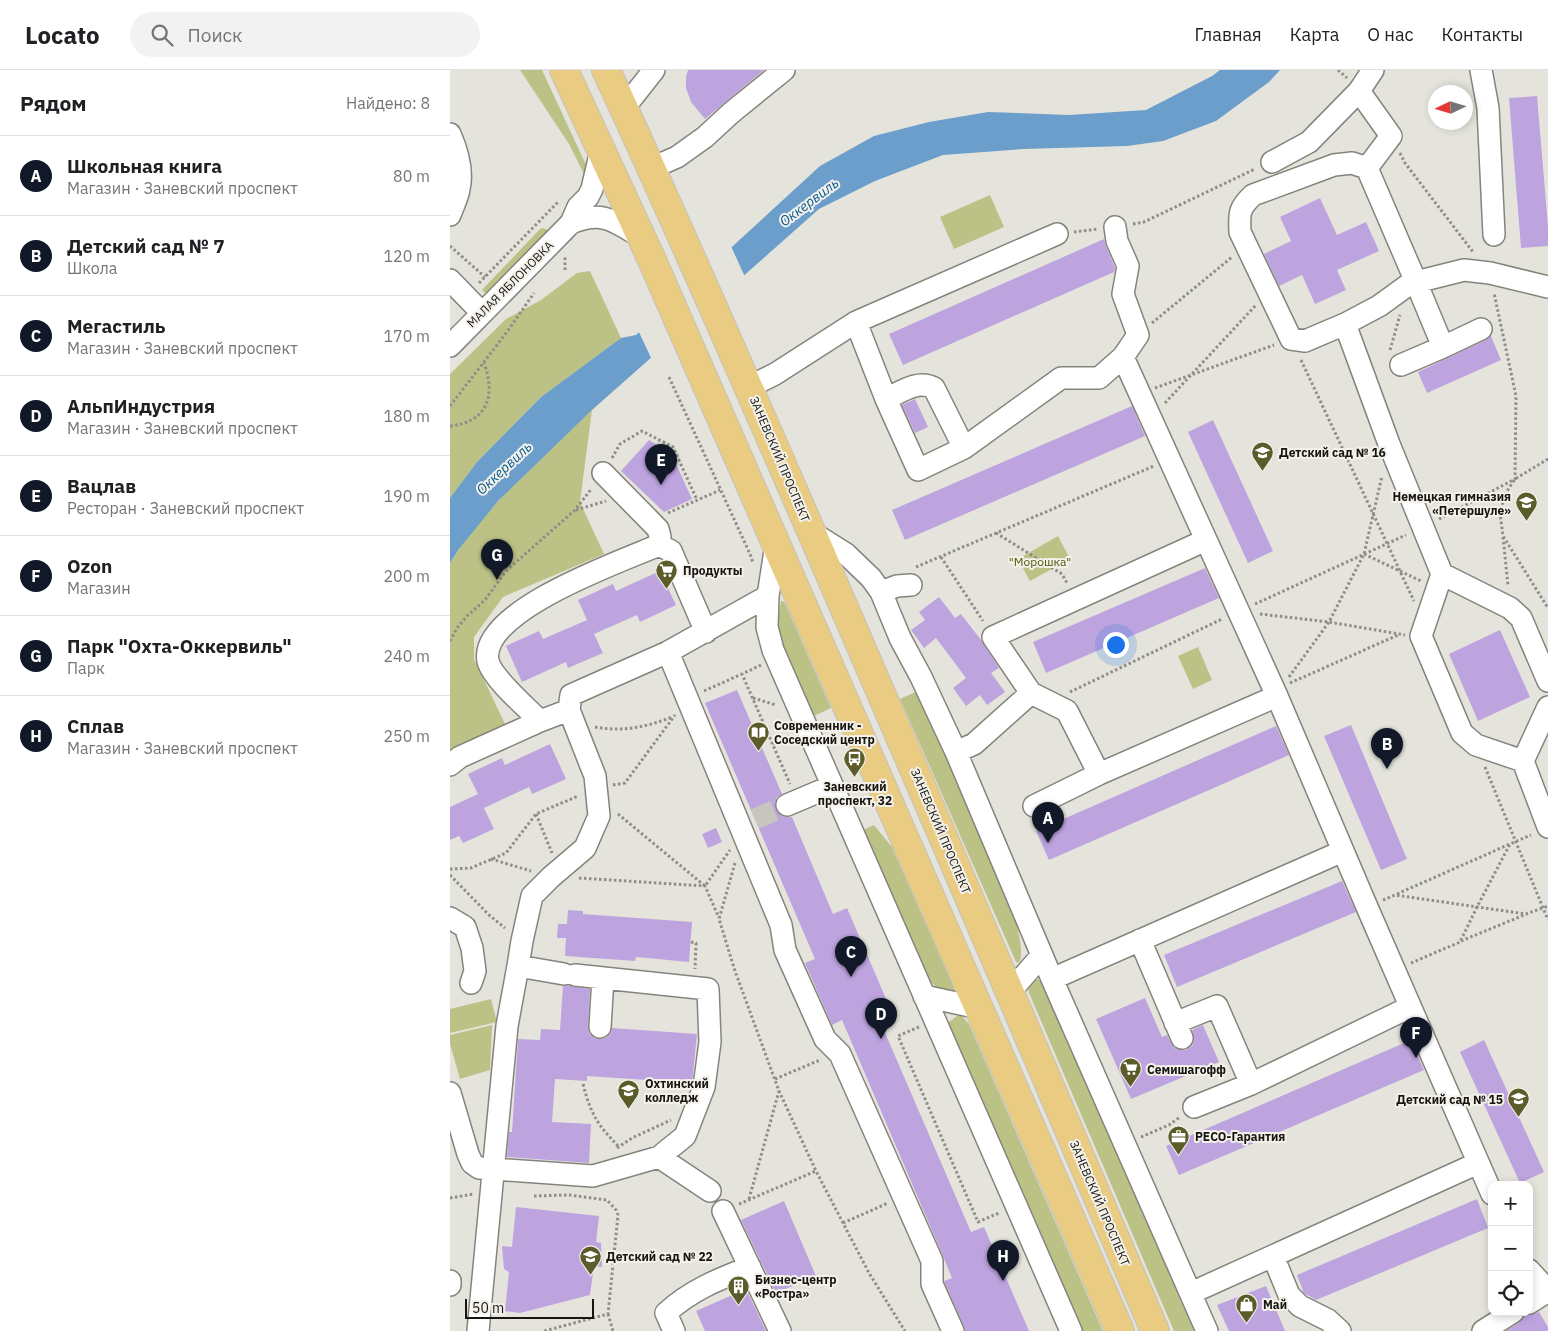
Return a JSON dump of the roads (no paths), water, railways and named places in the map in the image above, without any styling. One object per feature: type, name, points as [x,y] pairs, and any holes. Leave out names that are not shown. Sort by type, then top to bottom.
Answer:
[{"type":"main road","points":[[564,70],[646,247],[1120,1331]]},
{"type":"main road","points":[[606,70],[652,168]]},
{"type":"main road","name":"ЗАНЕВСКИЙ ПРОСПЕКТ","points":[[652,168],[883,694],[1009,993],[1155,1331]]},
{"type":"street","points":[[624,108],[654,70]]},
{"type":"street","points":[[652,168],[677,157],[705,137],[784,70]]},
{"type":"street","points":[[1272,162],[1309,142],[1359,91],[1373,70]]},
{"type":"street","points":[[1481,70],[1488,108],[1494,235]]},
{"type":"street","points":[[1359,91],[1392,136],[1367,168]]},
{"type":"street","points":[[450,134],[458,159],[460,189],[450,215]]},
{"type":"street","name":"МАЛАЯ ЯБЛОНОВКА","points":[[450,346],[571,223],[578,207],[588,197],[592,189],[601,150]]},
{"type":"street","points":[[1367,168],[1352,163],[1334,165],[1253,195],[1244,204],[1239,217],[1240,232],[1291,338],[1305,341],[1346,324],[1379,306],[1412,284],[1464,270],[1490,273],[1548,287]]},
{"type":"street","points":[[1367,168],[1412,284],[1443,346]]},
{"type":"street","points":[[571,223],[584,218],[604,217],[615,222],[646,247]]},
{"type":"street","points":[[856,322],[886,399],[918,470],[964,448],[1061,378],[1099,378],[1122,357],[1138,335],[1123,294],[1128,266],[1117,241],[1115,227]]},
{"type":"street","points":[[749,387],[775,374],[856,322],[1057,234]]},
{"type":"street","points":[[450,280],[482,313]]},
{"type":"street","points":[[1346,324],[1390,444],[1424,527],[1440,582],[1423,630],[1462,733],[1476,745],[1523,761]]},
{"type":"street","points":[[1394,361],[1443,346],[1482,329]]},
{"type":"street","points":[[1122,357],[1278,696],[1366,907],[1488,1185]]},
{"type":"street","points":[[886,399],[919,384],[928,384],[934,388],[964,448]]},
{"type":"street","points":[[603,472],[658,529],[659,545]]},
{"type":"street","points":[[811,532],[846,554],[871,578],[881,592],[900,638],[921,677],[956,752],[1052,979],[1207,1331]]},
{"type":"street","points":[[1099,774],[1067,711],[1040,698],[993,636],[1206,540]]},
{"type":"street","points":[[776,544],[768,596],[767,627],[773,650],[1071,1331]]},
{"type":"street","points":[[540,721],[493,673],[488,660],[489,645],[499,629],[516,614],[569,583],[659,545],[682,559],[706,632]]},
{"type":"street","points":[[881,592],[897,586],[910,578]]},
{"type":"street","points":[[1440,582],[1510,608],[1521,618],[1548,682]]},
{"type":"street","points":[[478,1331],[507,1026],[532,896],[555,873],[585,848],[599,816],[595,776],[571,715],[571,695],[668,652],[768,596]]},
{"type":"street","points":[[668,652],[747,829],[781,925],[785,950],[824,1039],[838,1052],[932,1261],[932,1284],[953,1331]]},
{"type":"street","points":[[1034,806],[1099,774],[1278,696]]},
{"type":"street","points":[[956,752],[974,744],[1040,698]]},
{"type":"street","points":[[1540,831],[1523,761],[1548,707]]},
{"type":"street","points":[[450,764],[460,757],[540,721],[571,715]]},
{"type":"street","points":[[792,803],[832,786]]},
{"type":"street","points":[[1052,979],[1343,851]]},
{"type":"street","points":[[450,918],[465,927],[472,948],[475,971],[471,984]]},
{"type":"street","points":[[1140,940],[1179,1031],[1217,1006],[1251,1084]]},
{"type":"street","points":[[1009,993],[1042,955]]},
{"type":"street","points":[[450,1093],[468,1154],[472,1163],[479,1168],[593,1176],[659,1157],[685,1136],[704,1087],[710,1042],[708,989],[603,978],[518,966]]},
{"type":"street","points":[[600,1027],[603,978]]},
{"type":"street","points":[[924,996],[978,1008]]},
{"type":"street","points":[[1194,1107],[1251,1084],[1410,1007]]},
{"type":"street","points":[[659,1157],[710,1191]]},
{"type":"street","points":[[1190,1293],[1478,1163]]},
{"type":"street","points":[[723,1211],[780,1331]]},
{"type":"street","points":[[1272,1256],[1289,1296],[1300,1306],[1328,1320],[1340,1331]]},
{"type":"street","points":[[674,1331],[666,1313],[677,1303],[710,1282],[750,1267]]},
{"type":"street","points":[[1530,1271],[1548,1292],[1533,1301]]},
{"type":"street","points":[[1483,1331],[1507,1316]]},
{"type":"water","name":"Оккервиль","points":[[1220,70],[1280,70],[1269,82],[1216,121],[1163,141],[1127,146],[1023,149],[943,155],[875,181],[819,209],[592,410],[498,501],[450,563],[450,498],[477,462],[541,397],[621,338],[636,335],[820,166],[874,136],[929,122],[988,112],[1069,115],[1146,110]]},
{"type":"tunnel","points":[[755,819],[787,805]]},
{"type":"place","name":"Детский сад № 16","points":[[1263,471]]},
{"type":"place","name":"Вацлав","points":[[661,485]]},
{"type":"place","name":"Немецкая гимназия «Петершуле»","points":[[1527,522]]},
{"type":"place","name":"Парк \"Охта-Оккервиль\"","points":[[497,580]]},
{"type":"place","name":"Продукты","points":[[667,589]]},
{"type":"place","name":"Современник - Соседский центр","points":[[758,751]]},
{"type":"place","name":"Детский сад № 7","points":[[1387,769]]},
{"type":"place","name":"Заневский проспект, 32","points":[[855,778]]},
{"type":"place","name":"Школьная книга","points":[[1048,843]]},
{"type":"place","name":"Мегастиль","points":[[851,977]]},
{"type":"place","name":"АльпИндустрия","points":[[881,1039]]},
{"type":"place","name":"Ozon","points":[[1416,1058]]},
{"type":"place","name":"Семишагофф","points":[[1131,1088]]},
{"type":"place","name":"Охтинский колледж","points":[[629,1109]]},
{"type":"place","name":"Детский сад № 15","points":[[1519,1118]]},
{"type":"place","name":"РЕСО-Гарантия","points":[[1179,1155]]},
{"type":"place","name":"Детский сад № 22","points":[[590,1275]]},
{"type":"place","name":"Сплав","points":[[1003,1281]]},
{"type":"place","name":"Бизнес-центр «Ростра»","points":[[739,1305]]},
{"type":"place","name":"Май","points":[[1247,1323]]},
{"type":"park label","name":"\"Морошка\"","points":[[1040,561]]}]
